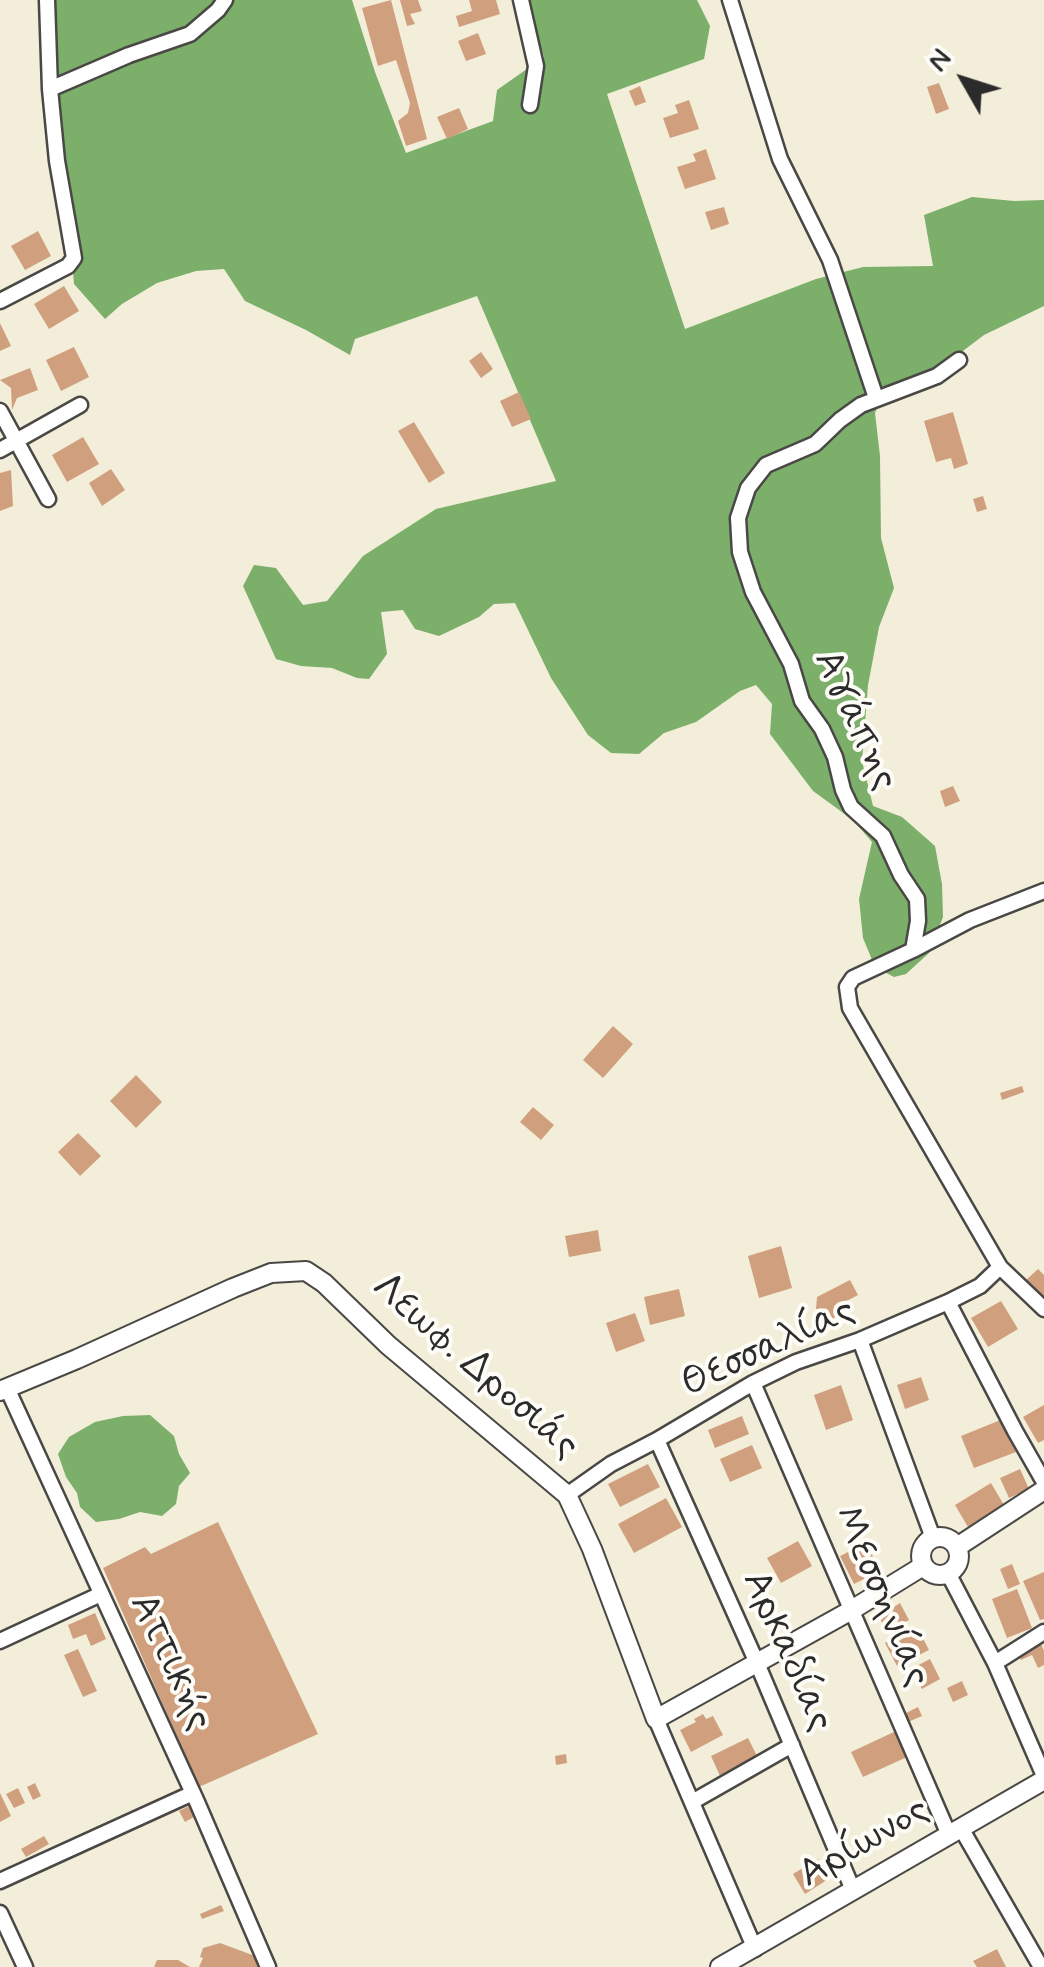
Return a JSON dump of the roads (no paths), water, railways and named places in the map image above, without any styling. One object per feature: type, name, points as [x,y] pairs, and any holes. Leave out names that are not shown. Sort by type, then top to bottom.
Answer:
[{"type":"street","points":[[0,301],[68,266],[74,258],[57,161],[46,0]]},
{"type":"street","points":[[50,89],[190,34],[224,0]]},
{"type":"street","points":[[521,0],[536,66],[530,104]]},
{"type":"street","points":[[730,0],[780,159],[830,260],[876,398]]},
{"type":"street","name":"Αγάπης","points":[[914,950],[917,899],[883,836],[851,808],[835,757],[822,729],[802,701],[791,664],[753,592],[740,552],[738,518],[748,488],[766,466],[815,444],[861,405],[937,376],[959,360]]},
{"type":"street","points":[[0,450],[80,406]]},
{"type":"street","points":[[0,411],[48,499]]},
{"type":"street","points":[[1044,891],[970,920],[860,973],[847,986],[856,1019],[1000,1268],[1044,1309]]},
{"type":"street","name":"Θεσσαλίας","points":[[567,1495],[610,1464],[753,1383],[948,1302],[980,1286],[1000,1268]]},
{"type":"street","name":"Λεωφ. Δροσιάς","points":[[3,1390],[233,1288],[271,1274],[306,1271],[567,1495],[592,1549],[656,1719]]},
{"type":"street","points":[[948,1302],[1044,1482]]},
{"type":"street","points":[[860,1340],[933,1538]]},
{"type":"street","name":"Μεσσηνίας","points":[[753,1383],[850,1611],[955,1832],[1041,1967]]},
{"type":"street","name":"Αττικής","points":[[3,1390],[193,1793],[268,1967]]},
{"type":"street","name":"Αρκαδίας","points":[[657,1440],[854,1890]]},
{"type":"street","points":[[957,1547],[1044,1490]]},
{"type":"street","points":[[933,1538],[949,1539],[957,1547],[959,1559],[948,1573],[937,1575],[923,1566],[924,1544],[933,1538]]},
{"type":"street","points":[[754,1948],[656,1719],[923,1566]]},
{"type":"street","points":[[948,1573],[995,1663],[1044,1778]]},
{"type":"street","points":[[0,1642],[101,1594]]},
{"type":"street","points":[[995,1663],[1044,1632]]},
{"type":"street","points":[[692,1802],[792,1745]]},
{"type":"street","name":"Αρίωνος","points":[[720,1967],[1044,1778]]},
{"type":"street","points":[[0,1881],[193,1793]]},
{"type":"street","points":[[0,1913],[25,1967]]}]
